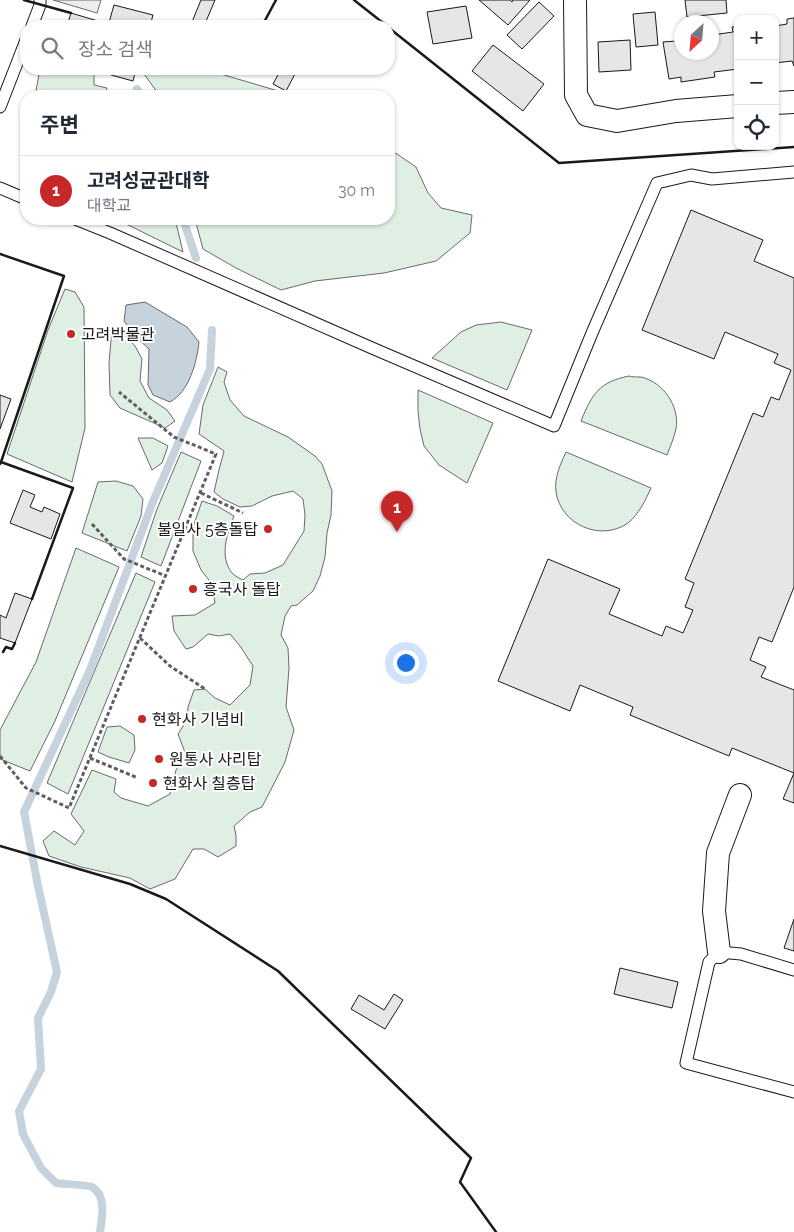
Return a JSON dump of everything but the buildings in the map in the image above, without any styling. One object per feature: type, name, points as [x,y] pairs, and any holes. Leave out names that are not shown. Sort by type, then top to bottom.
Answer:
[{"type":"street","points":[[575,0],[576,95],[586,116],[617,121],[676,111],[734,106]]},
{"type":"street","points":[[779,103],[794,102]]},
{"type":"street","points":[[719,952],[714,911],[718,853],[740,795]]},
{"type":"lane","points":[[34,20],[40,0]]},
{"type":"lane","points":[[0,107],[20,55]]},
{"type":"lane","points":[[90,225],[554,426],[657,183],[691,175],[712,179],[794,172]]},
{"type":"lane","points":[[0,188],[20,196]]},
{"type":"lane","points":[[794,970],[741,954],[719,952],[709,962],[686,1063],[794,1092]]},
{"type":"path","points":[[0,756],[26,788],[69,808],[216,454],[174,437],[119,392]]},
{"type":"path","points":[[200,493],[243,513]]},
{"type":"path","points":[[92,524],[124,559],[166,576]]},
{"type":"path","points":[[140,638],[170,666],[205,689]]},
{"type":"path","points":[[90,758],[138,778]]},
{"type":"green space","points":[[39,75],[94,75],[94,85],[107,88],[106,90],[36,90]]},
{"type":"green space","points":[[145,75],[224,75],[275,90],[156,90]]},
{"type":"green space","points":[[395,153],[416,167],[428,193],[441,208],[472,215],[470,233],[436,261],[384,273],[315,281],[281,290],[203,249],[197,225],[395,225]]},
{"type":"green space","points":[[128,225],[176,225],[183,252]]},
{"type":"green space","points":[[65,289],[75,292],[84,307],[85,428],[72,482],[7,454],[48,330]]},
{"type":"green space","points":[[501,322],[532,330],[507,390],[432,358],[461,332],[476,325]]},
{"type":"green space","points":[[112,328],[123,333],[135,346],[142,359],[140,381],[149,398],[167,410],[175,421],[165,428],[120,408],[110,395],[109,363]]},
{"type":"green space","points":[[218,367],[227,372],[224,382],[230,400],[244,416],[288,437],[315,456],[322,464],[332,491],[331,515],[325,557],[320,576],[313,591],[297,605],[291,606],[285,616],[281,635],[288,648],[289,668],[286,707],[294,730],[285,762],[262,807],[250,812],[234,826],[236,846],[218,857],[204,849],[193,849],[175,879],[150,889],[130,878],[81,867],[49,856],[43,841],[54,831],[75,845],[84,831],[71,814],[92,770],[116,779],[114,792],[121,798],[148,806],[170,794],[176,770],[186,755],[178,734],[187,720],[188,707],[194,690],[205,689],[215,698],[230,705],[250,685],[253,666],[230,634],[219,636],[208,634],[193,647],[186,649],[174,631],[172,616],[195,615],[215,603],[212,584],[201,570],[193,551],[193,527],[202,501],[217,506],[234,516],[225,545],[225,552],[228,566],[232,573],[243,580],[250,574],[265,573],[283,565],[304,531],[305,515],[303,499],[293,491],[272,496],[252,506],[240,507],[223,499],[214,492],[224,451],[199,434],[203,405]]},
{"type":"green space","points":[[629,376],[641,377],[656,384],[668,396],[672,404],[677,420],[676,429],[667,455],[581,421],[589,403],[598,391],[610,382]]},
{"type":"green space","points":[[418,390],[493,423],[467,483],[439,465],[424,446],[418,411]]},
{"type":"green space","points":[[138,438],[153,438],[168,446],[162,463],[152,470]]},
{"type":"green space","points":[[181,452],[201,461],[161,566],[141,557],[157,509]]},
{"type":"green space","points":[[566,452],[651,488],[641,507],[628,523],[606,531],[595,530],[584,527],[566,513],[559,504],[556,482]]},
{"type":"green space","points":[[116,481],[133,486],[143,499],[141,516],[127,551],[82,533],[98,482]]},
{"type":"green space","points":[[76,548],[119,567],[55,721],[30,771],[0,759],[0,730],[36,662]]},
{"type":"green space","points":[[136,573],[155,582],[68,794],[47,783]]},
{"type":"green space","points":[[120,726],[134,735],[135,750],[129,763],[98,752],[107,727]]},
{"type":"shaded area","points":[[53,0],[101,0],[97,13]]},
{"type":"shaded area","points":[[145,302],[187,327],[199,342],[191,376],[182,391],[170,402],[153,395],[148,385],[149,349],[135,336],[124,321],[126,305]]},
{"type":"waterway","points":[[185,225],[196,258]]},
{"type":"waterway","points":[[100,1232],[102,1202],[97,1191],[90,1186],[56,1183],[41,1168],[23,1134],[19,1111],[41,1069],[38,1018],[51,992],[57,972],[24,812],[90,670],[152,504],[210,369],[212,330]]},
{"type":"wall","points":[[24,0],[71,13]]},
{"type":"wall","points":[[265,20],[276,0]]},
{"type":"wall","points":[[354,0],[379,20]]},
{"type":"wall","points":[[395,33],[559,163],[794,147]]},
{"type":"wall","points":[[0,254],[64,276],[1,462]]},
{"type":"wall","points":[[0,464],[1,462],[73,488],[32,599]]},
{"type":"wall","points":[[3,652],[6,647],[12,649],[15,643]]},
{"type":"wall","points":[[0,846],[130,884],[166,899],[278,971],[471,1158],[460,1182],[496,1232]]},
{"type":"place","name":"고려박물관","points":[[71,334]]},
{"type":"place","name":"불일사 5층돌탑","points":[[268,529]]},
{"type":"place","name":"고려성균관대학","points":[[397,532]]},
{"type":"place","name":"흥국사 돌탑","points":[[193,589]]},
{"type":"place","name":"현화사 기념비","points":[[142,719]]},
{"type":"place","name":"원통사 사리탑","points":[[159,759]]},
{"type":"place","name":"현화사 칠층탑","points":[[153,783]]}]
